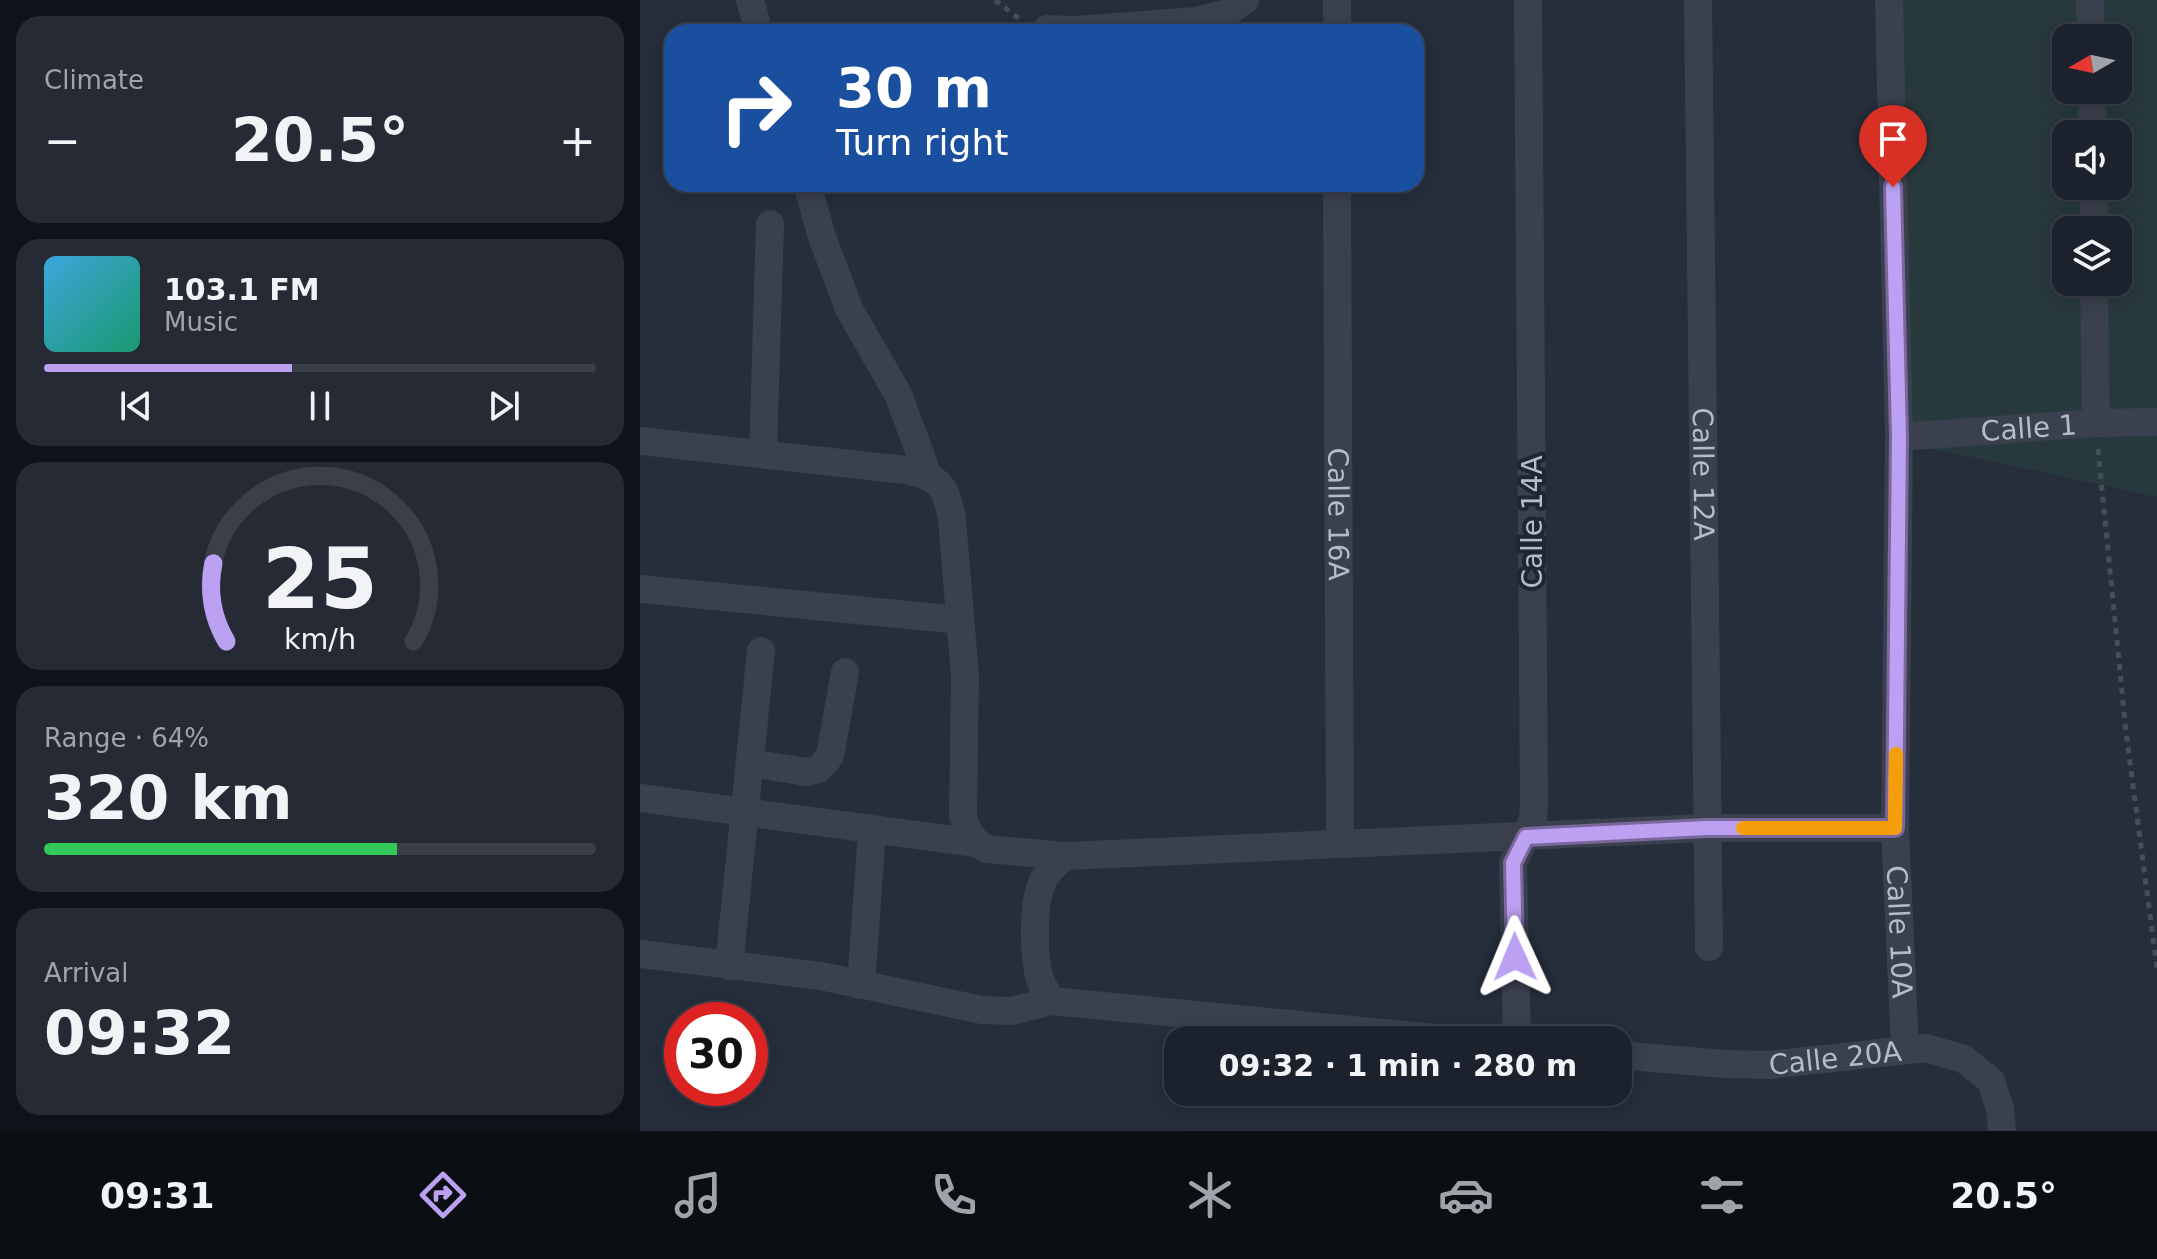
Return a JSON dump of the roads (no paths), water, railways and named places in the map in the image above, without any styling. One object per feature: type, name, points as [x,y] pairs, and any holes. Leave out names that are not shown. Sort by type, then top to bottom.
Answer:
[{"type":"street","points":[[750,0],[757,24]]},
{"type":"street","points":[[1156,24],[1197,21],[1227,13],[1245,0]]},
{"type":"street","points":[[1337,0],[1337,24]]},
{"type":"street","name":"Calle 14A","points":[[1517,1026],[1513,863],[1533,820],[1534,801],[1528,0]]},
{"type":"street","name":"Calle 12A","points":[[1698,0],[1709,947]]},
{"type":"street","name":"Calle 10A","points":[[1889,0],[1899,437],[1895,828],[1905,1049]]},
{"type":"street","points":[[2090,0],[2091,24]]},
{"type":"street","points":[[809,192],[822,237],[849,309],[898,394],[928,475]]},
{"type":"street","name":"Calle 16A","points":[[1337,192],[1340,844]]},
{"type":"street","points":[[763,454],[770,224]]},
{"type":"street","points":[[2094,296],[2096,423]]},
{"type":"street","name":"Calle 1","points":[[1899,437],[2096,423],[2157,422]]},
{"type":"street","points":[[640,441],[906,470],[937,480],[949,502],[965,676],[963,816],[967,831],[976,843]]},
{"type":"street","points":[[640,589],[960,620]]},
{"type":"street","points":[[729,966],[761,651]]},
{"type":"street","points":[[750,763],[806,772],[819,769],[830,756],[845,672]]},
{"type":"street","points":[[640,798],[976,843],[987,849],[1065,856],[1706,828],[1895,828]]},
{"type":"street","points":[[861,985],[872,830]]},
{"type":"street","points":[[1052,1001],[1040,980],[1036,956],[1037,907],[1042,881],[1065,856]]},
{"type":"street","points":[[640,954],[821,976],[996,1011],[1011,1011],[1052,1001],[1311,1026]]},
{"type":"street","name":"Calle 20A","points":[[1632,1056],[1769,1065],[1926,1048],[1950,1053],[1977,1067],[1991,1081],[2000,1109],[2002,1131]]}]
